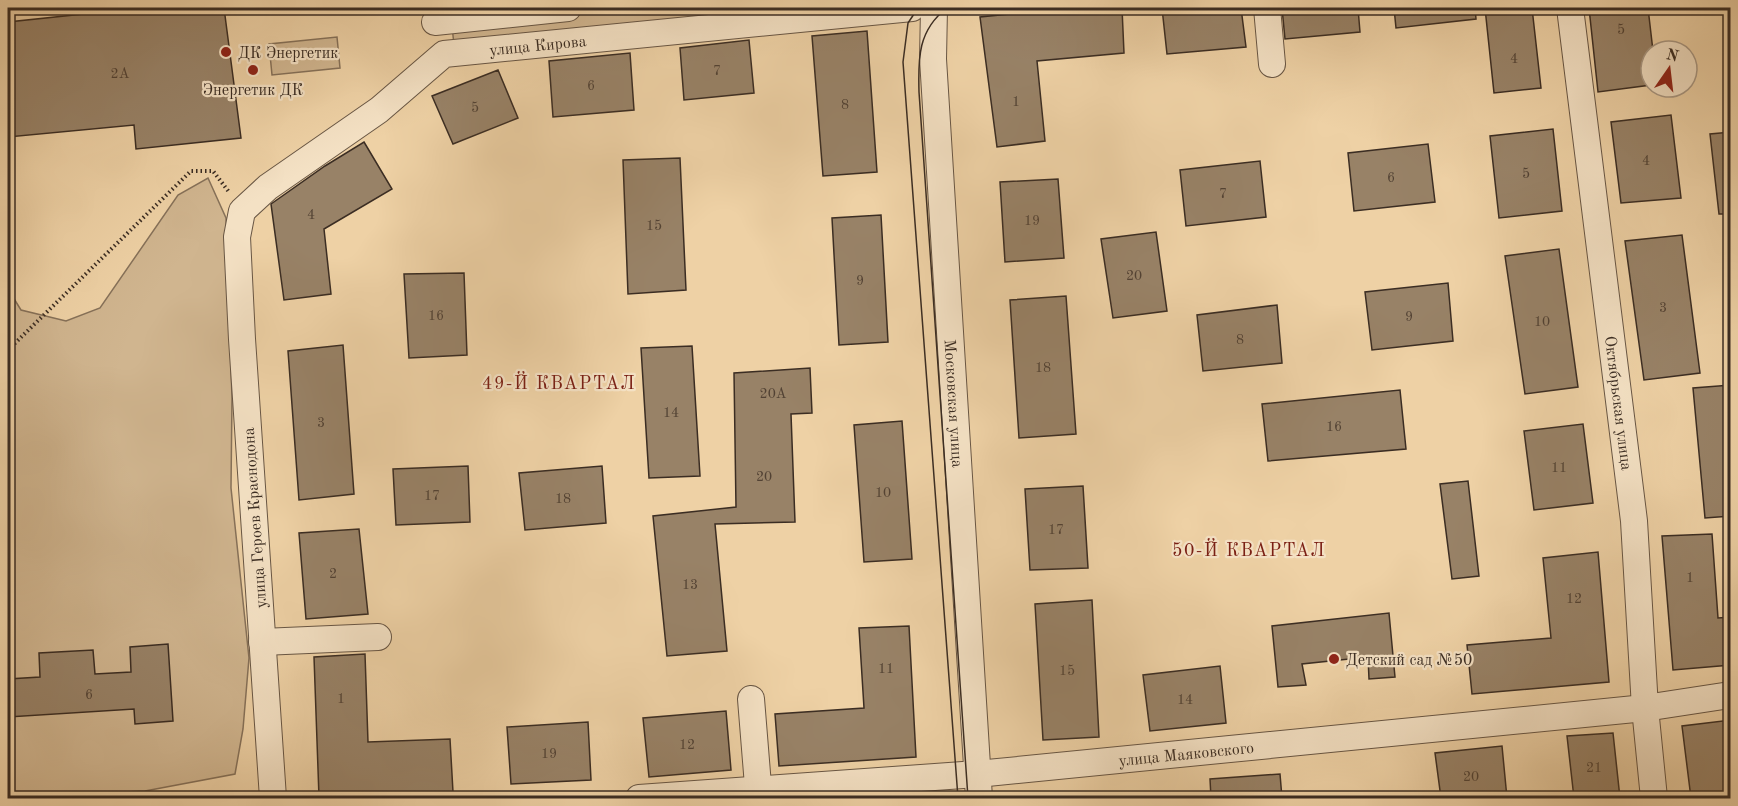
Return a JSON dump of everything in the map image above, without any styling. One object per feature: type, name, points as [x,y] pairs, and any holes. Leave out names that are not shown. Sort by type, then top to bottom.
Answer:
[{"type":"street","name":"улица Кирова","points":[[432,15],[568,8]]},
{"type":"street","name":"улица Кирова","points":[[444,54],[912,8]]},
{"type":"street","name":"Московская улица","points":[[934,8],[934,70],[978,786]]},
{"type":"street","points":[[1267,8],[1272,64]]},
{"type":"street","name":"Октябрьская улица","points":[[1570,8],[1634,521],[1645,708],[1654,798]]},
{"type":"street","points":[[242,211],[268,187],[379,110],[444,54],[432,15]]},
{"type":"street","name":"улица Героев Краснодона","points":[[242,211],[237,237],[273,798]]},
{"type":"street","points":[[262,642],[378,637]]},
{"type":"street","name":"улица Маяковского","points":[[639,798],[978,786],[1645,708],[1731,695]]},
{"type":"street","points":[[751,699],[758,794]]},
{"type":"path","points":[[8,350],[191,171],[213,171],[242,211]]},
{"type":"shaded area","points":[[627,8],[815,8],[454,45],[452,26]]},
{"type":"shaded area","points":[[337,37],[340,68],[272,75],[269,44]]},
{"type":"shaded area","points":[[208,178],[226,218],[232,398],[231,488],[249,658],[243,729],[235,774],[145,791],[8,798],[8,289],[21,310],[66,321],[100,308],[178,195]]},
{"type":"building","name":"ДК Энергетик","points":[[121,8],[224,8],[241,138],[136,149],[134,125],[8,137],[8,22],[121,10]]},
{"type":"building","points":[[1074,8],[1122,8],[1124,53],[1037,61],[1045,141],[997,147],[980,17]]},
{"type":"building","points":[[1162,8],[1241,8],[1246,47],[1167,54]]},
{"type":"building","points":[[1282,8],[1358,8],[1360,32],[1285,39]]},
{"type":"building","points":[[1394,8],[1475,8],[1476,19],[1396,28]]},
{"type":"building","points":[[1485,8],[1532,8],[1541,88],[1494,93]]},
{"type":"building","points":[[1589,8],[1648,8],[1652,39],[1639,39],[1639,87],[1598,92]]},
{"type":"building","points":[[867,31],[877,172],[823,176],[812,36]]},
{"type":"building","points":[[749,40],[754,93],[684,100],[680,48]]},
{"type":"building","points":[[630,53],[634,110],[553,117],[549,61]]},
{"type":"building","points":[[498,70],[518,118],[453,144],[432,96]]},
{"type":"building","points":[[1671,115],[1681,198],[1621,203],[1611,122]]},
{"type":"building","points":[[1553,129],[1562,211],[1499,218],[1490,136]]},
{"type":"building","points":[[1731,132],[1731,214],[1719,214],[1710,134]]},
{"type":"building","points":[[364,142],[392,189],[324,229],[331,294],[284,300],[271,204]]},
{"type":"building","points":[[1428,144],[1435,202],[1354,211],[1348,153]]},
{"type":"building","points":[[680,158],[686,290],[628,294],[623,160]]},
{"type":"building","points":[[1260,161],[1266,217],[1186,226],[1180,170]]},
{"type":"building","points":[[1058,179],[1064,258],[1005,262],[1000,182]]},
{"type":"building","points":[[881,215],[888,342],[839,345],[832,218]]},
{"type":"building","points":[[1156,232],[1167,311],[1113,318],[1101,239]]},
{"type":"building","points":[[1682,235],[1700,373],[1644,380],[1625,241]]},
{"type":"building","points":[[1559,249],[1578,387],[1525,394],[1505,256]]},
{"type":"building","points":[[464,273],[467,355],[409,358],[404,274]]},
{"type":"building","points":[[1448,283],[1453,341],[1372,350],[1365,292]]},
{"type":"building","points":[[1066,296],[1076,434],[1019,438],[1010,300]]},
{"type":"building","points":[[1277,305],[1282,363],[1203,371],[1197,315]]},
{"type":"building","points":[[343,345],[354,494],[299,500],[288,351]]},
{"type":"building","points":[[692,346],[700,476],[649,478],[641,348]]},
{"type":"building","points":[[810,368],[812,413],[791,414],[795,522],[715,524],[727,651],[667,656],[653,516],[736,507],[734,373]]},
{"type":"building","points":[[1731,385],[1731,516],[1705,518],[1693,388]]},
{"type":"building","points":[[1400,390],[1406,449],[1268,461],[1262,404]]},
{"type":"building","points":[[902,421],[912,559],[864,562],[854,425]]},
{"type":"building","points":[[1583,424],[1593,503],[1534,510],[1524,431]]},
{"type":"building","points":[[468,466],[470,522],[396,525],[393,469]]},
{"type":"building","points":[[602,466],[606,523],[525,530],[519,473]]},
{"type":"building","points":[[1468,481],[1479,576],[1452,579],[1440,484]]},
{"type":"building","points":[[1083,486],[1088,568],[1030,570],[1025,489]]},
{"type":"building","points":[[359,529],[368,614],[306,619],[299,533]]},
{"type":"building","points":[[1712,534],[1718,618],[1731,617],[1731,665],[1673,670],[1662,536]]},
{"type":"building","points":[[1598,552],[1609,682],[1472,694],[1467,645],[1551,638],[1543,558]]},
{"type":"building","points":[[1092,600],[1099,737],[1043,740],[1035,604]]},
{"type":"building","points":[[1389,613],[1395,677],[1369,679],[1368,657],[1302,664],[1306,685],[1278,687],[1272,626]]},
{"type":"building","points":[[909,626],[916,757],[779,766],[775,714],[864,708],[859,628]]},
{"type":"building","points":[[168,644],[173,721],[135,724],[134,709],[8,717],[8,679],[40,677],[39,653],[93,650],[95,674],[131,672],[130,647]]},
{"type":"building","points":[[365,654],[368,742],[450,739],[453,792],[319,797],[314,657]]},
{"type":"building","points":[[1220,666],[1226,723],[1150,731],[1143,675]]},
{"type":"building","points":[[726,711],[731,770],[649,777],[643,718]]},
{"type":"building","points":[[1731,720],[1731,798],[1691,798],[1682,726]]},
{"type":"building","points":[[588,722],[591,780],[511,784],[507,727]]},
{"type":"building","points":[[1613,733],[1620,798],[1574,798],[1567,736]]},
{"type":"building","points":[[1502,746],[1507,798],[1441,798],[1435,753]]},
{"type":"building","points":[[1280,774],[1282,798],[1211,798],[1210,779]]},
{"type":"tram line","points":[[918,8],[908,23],[903,62],[958,798]]},
{"type":"tram line","points":[[947,8],[937,17],[925,35],[920,56],[919,92],[968,798]]},
{"type":"place","name":"ДК Энергетик","points":[[226,52]]},
{"type":"place","name":"Энергетик ДК","points":[[253,70]]},
{"type":"place","name":"Детский сад №50","points":[[1334,659]]},
{"type":"district","name":"49-Й КВАРТАЛ","points":[[559,383]]},
{"type":"district","name":"50-Й КВАРТАЛ","points":[[1249,550]]}]
